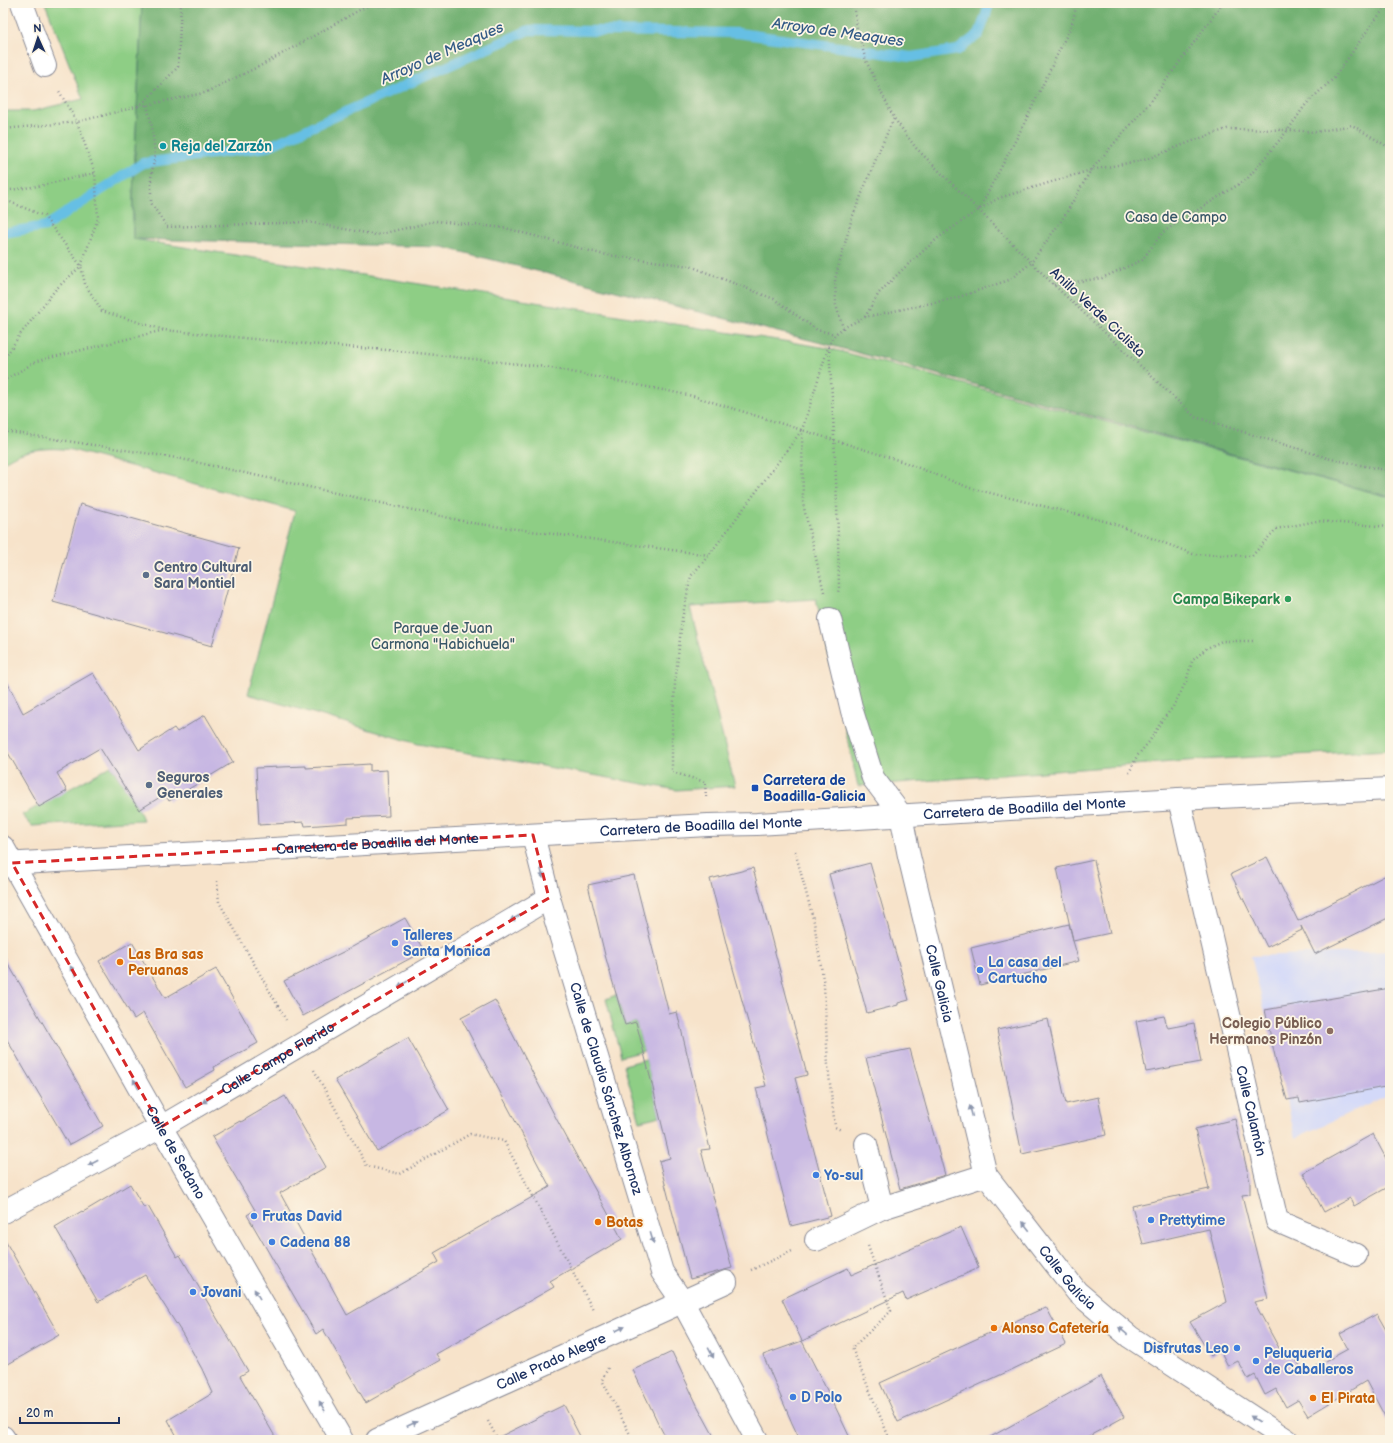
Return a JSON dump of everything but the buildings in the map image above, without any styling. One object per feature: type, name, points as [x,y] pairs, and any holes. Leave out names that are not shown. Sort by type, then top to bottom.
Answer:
[{"type":"street","points":[[22,3],[45,66]]},
{"type":"street","points":[[830,620],[852,711],[873,778],[901,815]]},
{"type":"street","name":"Carretera de Boadilla del Monte","points":[[6,858],[214,852],[1179,799],[1390,789]]},
{"type":"street","name":"Calle Calamón","points":[[1179,799],[1277,1221],[1356,1255]]},
{"type":"street","name":"Calle Galicia","points":[[901,815],[909,856],[986,1175],[1077,1292],[1130,1337],[1287,1440]]},
{"type":"street","name":"Calle de Claudio Sánchez Albornoz","points":[[533,835],[549,898],[662,1272],[682,1300],[757,1440]]},
{"type":"street","name":"Calle de Sedano","points":[[6,858],[342,1440]]},
{"type":"street","name":"Calle Campo Florido","points":[[3,1212],[161,1127],[549,898]]},
{"type":"street","points":[[866,1144],[882,1208]]},
{"type":"street","points":[[816,1240],[882,1208],[986,1175]]},
{"type":"street","name":"Calle Prado Alegre","points":[[377,1440],[682,1300],[726,1282]]},
{"type":"path","points":[[136,107],[144,102],[178,67],[181,3]]},
{"type":"path","points":[[3,129],[77,122],[136,107],[204,93],[262,65],[372,3]]},
{"type":"path","name":"Anillo Verde Ciclista","points":[[854,3],[857,28],[866,61],[894,118],[916,148],[1031,263],[1196,417],[1331,459],[1390,471]]},
{"type":"path","points":[[978,210],[1023,126],[1072,24],[1077,3]]},
{"type":"path","points":[[830,620],[803,504],[802,430],[829,345],[835,334],[843,328],[865,317],[956,298],[1009,280],[1031,263],[1064,217],[1091,170],[1151,101],[1223,3]]},
{"type":"path","points":[[1054,285],[1102,278],[1142,260],[1163,232],[1247,179],[1288,130],[1306,104],[1334,78],[1388,3]]},
{"type":"path","points":[[3,361],[19,336],[56,289],[81,266],[98,218],[96,173],[77,122],[45,66]]},
{"type":"path","points":[[147,105],[152,127],[155,155],[150,178],[150,203],[167,228],[308,222],[376,235],[436,221],[505,228],[601,254],[690,266],[774,299],[817,330],[835,334]]},
{"type":"path","points":[[843,328],[836,305],[834,279],[852,218],[894,118]]},
{"type":"path","points":[[865,317],[879,293],[903,269],[938,238],[978,210],[999,198],[1091,170],[1144,160],[1227,129],[1316,132],[1352,125],[1390,148]]},
{"type":"path","points":[[3,191],[39,186],[96,173]]},
{"type":"path","points":[[3,199],[44,216],[81,266],[85,284],[102,311],[164,330],[294,343],[400,351],[546,367],[693,396],[901,461],[970,488],[1112,523],[1193,554],[1252,556],[1276,529],[1317,521],[1390,527]]},
{"type":"path","points":[[3,381],[37,361],[164,330]]},
{"type":"path","points":[[829,345],[835,440],[839,588],[830,620]]},
{"type":"path","points":[[708,825],[705,782],[672,772],[672,731],[675,684],[682,619],[691,576],[709,555],[802,430]]},
{"type":"path","points":[[3,431],[177,458],[472,523],[709,555]]},
{"type":"path","points":[[1114,803],[1137,756],[1149,742],[1180,695],[1186,682],[1192,661],[1207,648],[1222,641],[1253,642]]},
{"type":"path","points":[[787,821],[814,922],[824,985],[828,1066],[835,1127],[866,1144]]},
{"type":"path","points":[[214,852],[219,902],[367,1166],[400,1174],[470,1134],[504,1141],[616,1353],[602,1380],[633,1440]]},
{"type":"path","points":[[858,1219],[891,1311],[852,1348],[890,1440]]},
{"type":"path","points":[[726,1282],[816,1240]]},
{"type":"highlighted area","points":[[533,835],[549,898],[161,1127],[12,863]]},
{"type":"shaded area","name":"Colegio Público Hermanos Pinzón","points":[[1390,951],[1390,1094],[1295,1138],[1251,956]]},
{"type":"green space","name":"Parque de Juan Carmona \"Habichuela\"","points":[[45,3],[142,3],[133,196],[133,239],[828,348],[1390,497],[1390,750],[1199,760],[858,786],[816,599],[690,607],[735,786],[677,790],[418,744],[248,694],[295,511],[72,450],[36,450],[19,454],[3,463],[3,111],[33,111],[83,99]]},
{"type":"green space","name":"Casa de Campo","points":[[142,3],[1390,3],[1390,497],[829,345],[442,247],[133,239],[133,196]]},
{"type":"green space","points":[[111,766],[139,810],[143,820],[32,826],[22,815]]},
{"type":"green space","points":[[616,995],[625,1024],[636,1022],[644,1051],[621,1057],[606,999]]},
{"type":"green space","points":[[646,1059],[660,1116],[640,1121],[624,1065]]},
{"type":"waterway","name":"Arroyo de Meaques","points":[[3,233],[46,226],[143,163],[267,147],[529,30],[738,33],[911,57],[958,50],[979,34],[989,3]]},
{"type":"place","name":"Reja del Zarzón","points":[[163,146]]},
{"type":"place","name":"Centro Cultural Sara Montiel","points":[[146,575]]},
{"type":"place","name":"Campa Bikepark","points":[[1288,599]]},
{"type":"place","name":"Seguros Generales","points":[[149,785]]},
{"type":"place","name":"Carretera de Boadilla-Galicia","points":[[755,788]]},
{"type":"place","name":"Talleres Santa Monica","points":[[395,943]]},
{"type":"place","name":"Las Bra sas Peruanas","points":[[120,962]]},
{"type":"place","name":"La casa del Cartucho","points":[[980,970]]},
{"type":"place","name":"Colegio Público Hermanos Pinzón","points":[[1330,1031]]},
{"type":"place","name":"Yo-sul","points":[[816,1175]]},
{"type":"place","name":"Frutas David","points":[[254,1216]]},
{"type":"place","name":"Prettytime","points":[[1151,1220]]},
{"type":"place","name":"Botas","points":[[598,1222]]},
{"type":"place","name":"Cadena 88","points":[[272,1242]]},
{"type":"place","name":"Jovani","points":[[193,1292]]},
{"type":"place","name":"Alonso Cafetería","points":[[994,1328]]},
{"type":"place","name":"Disfrutas Leo","points":[[1237,1348]]},
{"type":"place","name":"Peluqueria de Caballeros","points":[[1256,1361]]},
{"type":"place","name":"D Polo","points":[[793,1397]]},
{"type":"place","name":"El Pirata","points":[[1313,1398]]}]
